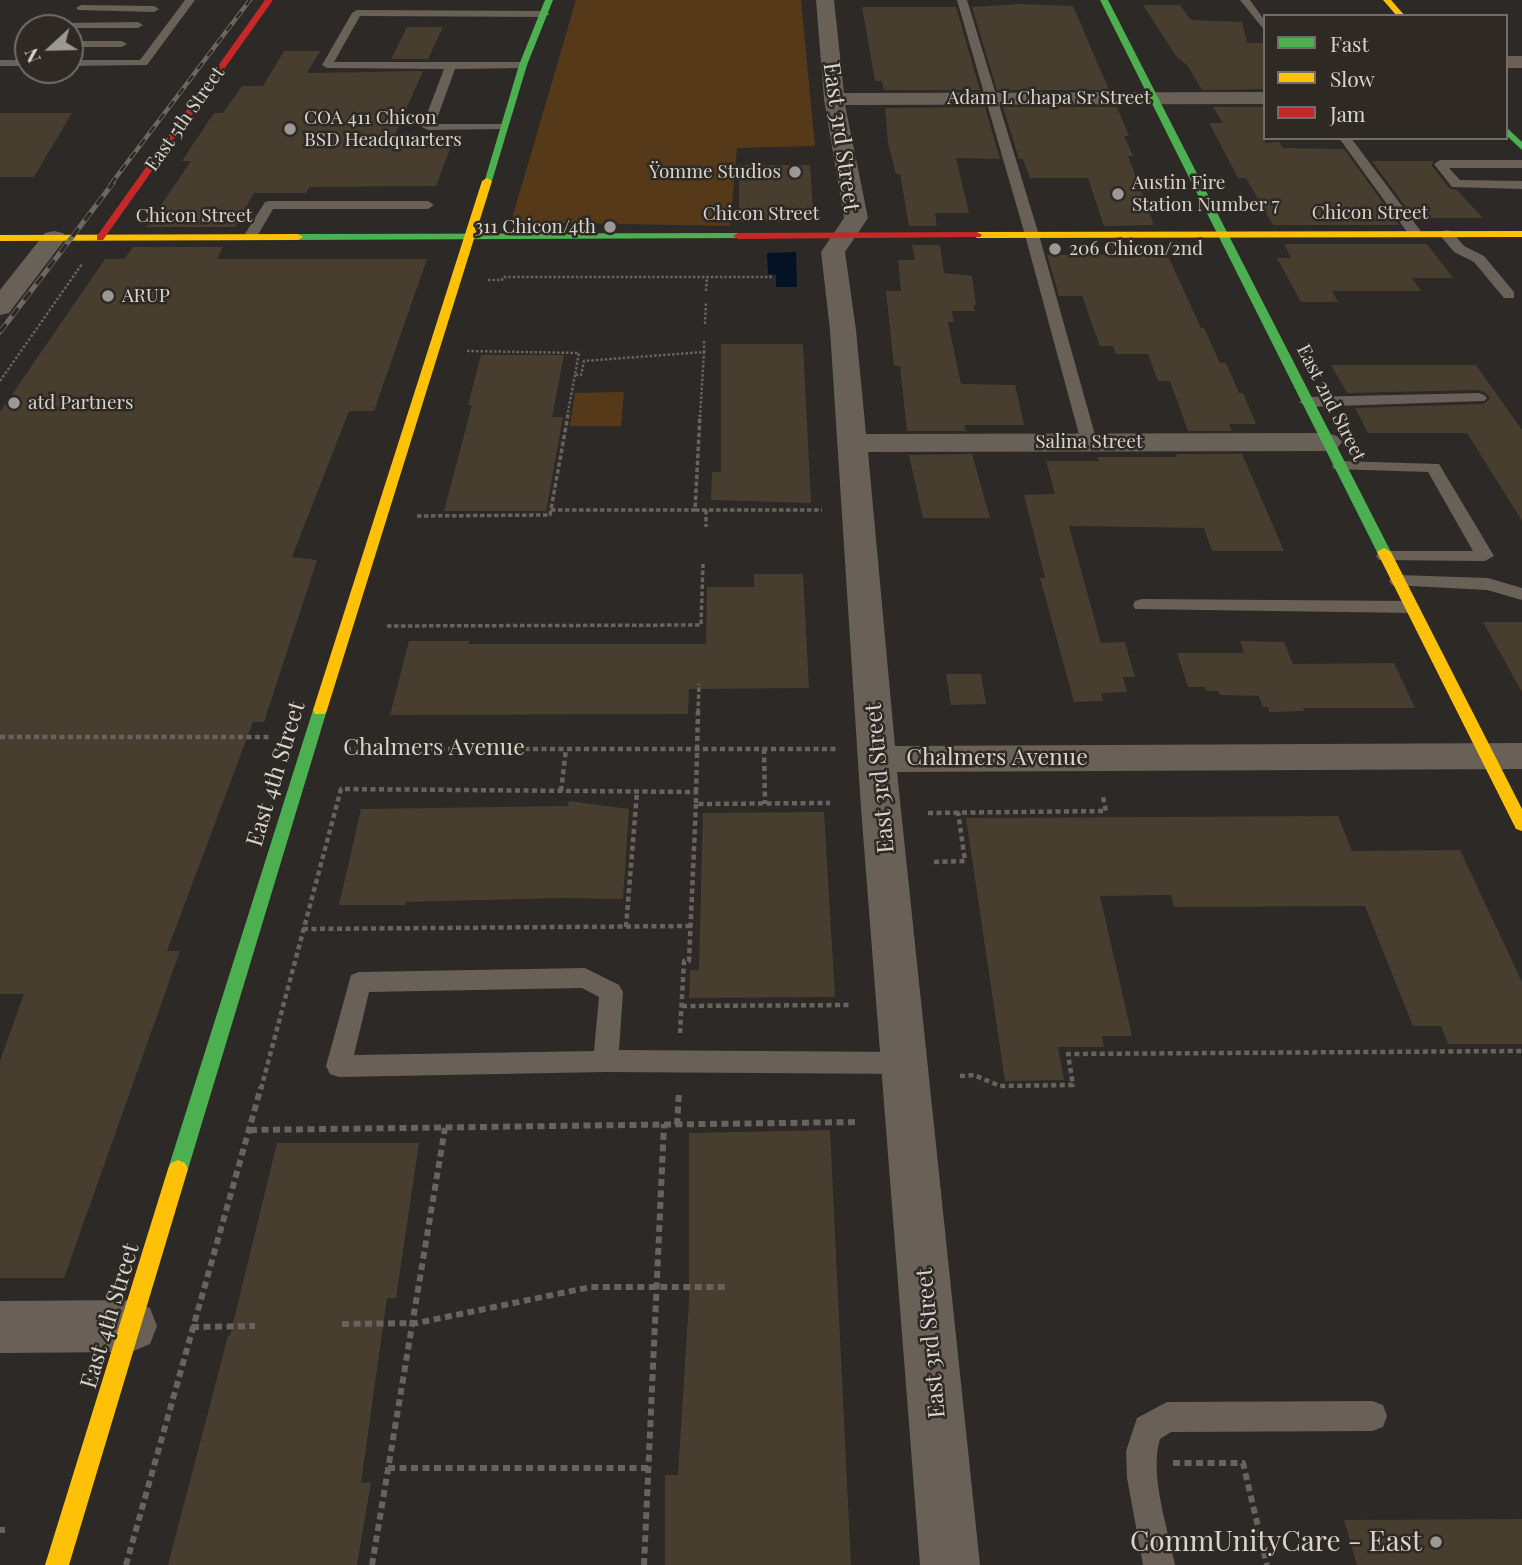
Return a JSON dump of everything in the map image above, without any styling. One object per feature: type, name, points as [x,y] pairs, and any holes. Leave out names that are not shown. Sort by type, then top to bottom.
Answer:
[{"type":"street","name":"East 5th Street","points":[[100,238],[269,0]]},
{"type":"street","name":"East 3rd Street","points":[[825,0],[834,99],[856,218],[833,252],[843,330],[850,443],[950,1565]]},
{"type":"street","name":"East 2nd Street","points":[[1104,0],[1411,607],[1504,756],[1522,825]]},
{"type":"street","points":[[1387,0],[1399,14]]},
{"type":"street","name":"East 4th Street","points":[[57,1565],[468,237],[523,65],[547,7]]},
{"type":"street","name":"Adam L Chapa Sr Street","points":[[834,99],[1263,98]]},
{"type":"street","name":"Chicon Street","points":[[0,238],[1522,234]]},
{"type":"street","points":[[0,307],[54,238]]},
{"type":"street","name":"Salina Street","points":[[850,443],[1089,442],[1334,454]]},
{"type":"street","name":"Chalmers Avenue","points":[[879,759],[1504,756]]},
{"type":"street","points":[[0,1327],[131,1326]]},
{"type":"lane","points":[[84,63],[143,63],[190,0]]},
{"type":"lane","points":[[401,13],[409,0]]},
{"type":"lane","points":[[962,0],[1032,235],[1089,442]]},
{"type":"lane","points":[[1245,0],[1263,25]]},
{"type":"lane","points":[[85,4],[154,9]]},
{"type":"lane","points":[[523,65],[327,65],[357,13],[547,7]]},
{"type":"lane","points":[[84,26],[138,25]]},
{"type":"lane","points":[[84,44],[122,44]]},
{"type":"lane","points":[[451,66],[428,127],[503,127]]},
{"type":"lane","points":[[1346,140],[1415,233]]},
{"type":"lane","points":[[1522,164],[1440,164],[1456,184],[1522,185]]},
{"type":"lane","points":[[250,237],[269,205],[428,205]]},
{"type":"lane","points":[[1446,234],[1459,249],[1479,258],[1509,295]]},
{"type":"lane","points":[[1307,402],[1479,398]]},
{"type":"lane","points":[[1334,454],[1433,467],[1485,556],[1385,556]]},
{"type":"lane","points":[[1398,581],[1488,584],[1522,594]]},
{"type":"lane","points":[[1142,605],[1411,607]]},
{"type":"lane","points":[[606,1061],[611,992],[585,978],[359,982],[339,1066],[606,1061],[907,1063]]},
{"type":"lane","points":[[1159,1565],[1141,1462],[1141,1451],[1148,1429],[1167,1417],[1372,1416]]},
{"type":"path","points":[[0,381],[100,238]]},
{"type":"path","points":[[483,280],[502,280],[503,277],[772,278]]},
{"type":"path","points":[[706,291],[707,277]]},
{"type":"path","points":[[705,324],[706,303]]},
{"type":"path","points":[[695,510],[704,340]]},
{"type":"path","points":[[417,516],[550,515],[579,353],[463,351]]},
{"type":"path","points":[[575,375],[581,375],[584,361],[704,352]]},
{"type":"path","points":[[551,510],[822,510]]},
{"type":"path","points":[[706,510],[706,527]]},
{"type":"path","points":[[387,626],[701,625],[703,565]]},
{"type":"path","points":[[696,793],[699,684]]},
{"type":"path","name":"Chalmers Avenue","points":[[0,737],[271,736],[308,747],[868,748],[879,759]]},
{"type":"path","points":[[561,791],[566,748]]},
{"type":"path","points":[[764,749],[765,804]]},
{"type":"path","points":[[626,927],[637,792]]},
{"type":"path","points":[[928,813],[1106,811],[1103,797]]},
{"type":"path","points":[[815,803],[830,803]]},
{"type":"path","points":[[680,1039],[684,961],[689,961],[696,804]]},
{"type":"path","points":[[934,862],[965,861],[957,813]]},
{"type":"path","points":[[303,929],[691,926]]},
{"type":"path","points":[[682,1006],[852,1005]]},
{"type":"path","points":[[960,1076],[974,1075],[999,1086],[1073,1085],[1068,1054],[1522,1051]]},
{"type":"path","points":[[677,1125],[679,1084]]},
{"type":"path","points":[[250,1130],[858,1122]]},
{"type":"path","points":[[643,1565],[664,1124]]},
{"type":"path","points":[[372,1565],[445,1128]]},
{"type":"path","points":[[342,1324],[412,1323],[591,1287],[725,1287]]},
{"type":"path","points":[[192,1327],[255,1326]]},
{"type":"path","points":[[1141,1462],[1243,1463],[1266,1565]]},
{"type":"path","points":[[388,1468],[648,1468]]},
{"type":"shaded area","points":[[576,0],[801,0],[815,146],[737,148],[730,226],[511,222]]},
{"type":"shaded area","points":[[624,392],[621,426],[570,426],[575,393]]},
{"type":"water","points":[[796,252],[797,287],[776,287],[776,275],[768,274],[767,253]]},
{"type":"building","points":[[1021,4],[1073,6],[1109,90],[997,90],[972,7]]},
{"type":"building","points":[[1143,5],[1180,5],[1191,20],[1242,22],[1247,43],[1263,43],[1263,89],[1202,90],[1187,65],[1176,56]]},
{"type":"building","points":[[862,7],[956,7],[980,90],[884,90],[882,81],[875,81]]},
{"type":"building","points":[[407,27],[443,27],[428,59],[391,59]]},
{"type":"building","name":"COA 411 Chicon BSD Headquarters","points":[[284,51],[320,51],[307,73],[423,71],[392,141],[453,141],[436,186],[309,187],[306,193],[254,193],[235,227],[146,227],[191,161],[182,161],[214,113],[223,113],[242,86],[263,86]]},
{"type":"building","points":[[985,107],[1000,159],[956,158],[969,213],[935,213],[937,226],[909,226],[900,174],[896,174],[888,143],[885,108]]},
{"type":"building","points":[[1003,107],[1117,107],[1129,136],[1124,136],[1133,156],[1128,156],[1154,225],[1104,226],[1088,178],[1030,178],[1023,159],[1019,159]]},
{"type":"building","points":[[1213,107],[1263,107],[1265,143],[1279,142],[1283,148],[1344,149],[1399,225],[1273,225],[1246,178],[1238,178],[1209,123],[1223,123]]},
{"type":"building","points":[[0,113],[72,113],[34,177],[0,177]]},
{"type":"building","points":[[1372,161],[1433,161],[1432,166],[1450,189],[1457,190],[1483,218],[1414,218]]},
{"type":"building","points":[[739,165],[810,165],[814,221],[739,222]]},
{"type":"building","points":[[1284,244],[1427,244],[1453,278],[1412,278],[1421,291],[1332,291],[1338,302],[1301,302],[1277,258],[1291,258]]},
{"type":"building","points":[[912,245],[940,245],[944,273],[972,276],[975,311],[952,311],[954,322],[948,322],[961,384],[1015,385],[1024,425],[964,425],[966,431],[907,431],[900,366],[894,366],[886,291],[901,291],[898,260],[915,260]]},
{"type":"building","points":[[1111,245],[1163,245],[1201,328],[1204,328],[1220,363],[1226,363],[1256,424],[1229,424],[1232,431],[1188,431],[1170,381],[1158,381],[1148,354],[1116,354],[1113,346],[1100,346],[1082,296],[1059,296],[1047,255],[1115,255]]},
{"type":"building","points":[[133,247],[223,247],[217,259],[427,259],[374,411],[349,411],[292,557],[317,560],[264,722],[253,722],[167,951],[180,951],[64,1278],[0,1278],[0,1061],[24,994],[0,994],[0,412],[105,259],[124,259]]},
{"type":"building","points":[[721,344],[803,344],[811,503],[711,500],[712,472],[721,472]]},
{"type":"building","points":[[481,355],[564,355],[552,417],[563,417],[546,511],[444,511],[472,405],[468,405]]},
{"type":"building","points":[[1331,365],[1476,365],[1522,430],[1522,521],[1467,433],[1368,433],[1355,408],[1484,404],[1490,398],[1486,393],[1479,390],[1347,393]]},
{"type":"building","points":[[972,454],[990,518],[923,518],[909,455]]},
{"type":"building","points":[[1176,454],[1242,454],[1284,551],[1212,551],[1204,528],[1069,526],[1101,643],[1125,642],[1135,677],[1123,677],[1127,692],[1101,693],[1103,701],[1074,702],[1040,578],[1045,578],[1024,495],[1055,494],[1046,461],[1099,461],[1097,457],[1177,457]]},
{"type":"building","points":[[754,574],[803,574],[809,688],[689,689],[688,714],[390,715],[409,641],[469,641],[469,644],[706,644],[707,587],[754,587]]},
{"type":"building","points":[[1483,622],[1522,622],[1522,692]]},
{"type":"building","points":[[1240,641],[1284,642],[1293,664],[1394,663],[1415,708],[1303,708],[1304,711],[1269,712],[1268,707],[1263,707],[1259,696],[1220,695],[1218,691],[1206,691],[1205,687],[1188,687],[1177,653],[1244,653]]},
{"type":"building","points":[[946,674],[981,674],[986,704],[951,705]]},
{"type":"building","points":[[569,801],[629,809],[623,899],[563,898],[339,905],[361,809],[568,806]]},
{"type":"building","points":[[824,812],[835,997],[689,998],[690,970],[699,970],[703,813]]},
{"type":"building","points":[[1338,816],[1352,851],[1460,850],[1522,982],[1522,1044],[1448,1044],[1441,1026],[1413,1026],[1365,906],[1174,907],[1171,895],[1100,896],[1132,1036],[1102,1036],[1104,1047],[1058,1047],[1064,1080],[1005,1081],[966,818]]},
{"type":"building","points":[[830,1130],[851,1565],[665,1565],[665,1475],[678,1475],[689,1300],[689,1133]]},
{"type":"building","points":[[277,1143],[419,1143],[396,1298],[387,1298],[361,1483],[371,1482],[357,1565],[168,1565],[230,1336]]},
{"type":"building","name":"CommUnityCare - East","points":[[1522,1519],[1522,1565],[1357,1565],[1344,1520]]},
{"type":"railway","points":[[111,184],[250,0]]},
{"type":"railway","points":[[0,332],[113,183]]},
{"type":"traffic: fast","points":[[487,181],[523,65],[549,0]]},
{"type":"traffic: fast","points":[[1104,0],[1384,552]]},
{"type":"traffic: fast","points":[[1508,132],[1522,147]]},
{"type":"traffic: fast","points":[[298,237],[738,236]]},
{"type":"traffic: fast","points":[[178,1169],[320,710]]},
{"type":"traffic: slow","points":[[1387,0],[1399,14]]},
{"type":"traffic: slow","points":[[320,710],[487,181]]},
{"type":"traffic: slow","points":[[977,235],[1522,234]]},
{"type":"traffic: slow","points":[[0,238],[298,237]]},
{"type":"traffic: slow","points":[[1384,552],[1522,825]]},
{"type":"traffic: slow","points":[[57,1565],[178,1169]]},
{"type":"traffic: jam","points":[[100,238],[269,0]]},
{"type":"traffic: jam","points":[[738,236],[977,235]]},
{"type":"place","name":"COA 411 Chicon BSD Headquarters","points":[[290,129]]},
{"type":"place","name":"Ÿomme Studios","points":[[795,172]]},
{"type":"place","name":"Austin Fire Station Number 7","points":[[1118,194]]},
{"type":"place","name":"311 Chicon/4th","points":[[610,227]]},
{"type":"place","name":"206 Chicon/2nd","points":[[1055,249]]},
{"type":"place","name":"ARUP","points":[[108,296]]},
{"type":"place","name":"atd Partners","points":[[14,403]]},
{"type":"place","name":"CommUnityCare - East","points":[[1436,1542]]}]
